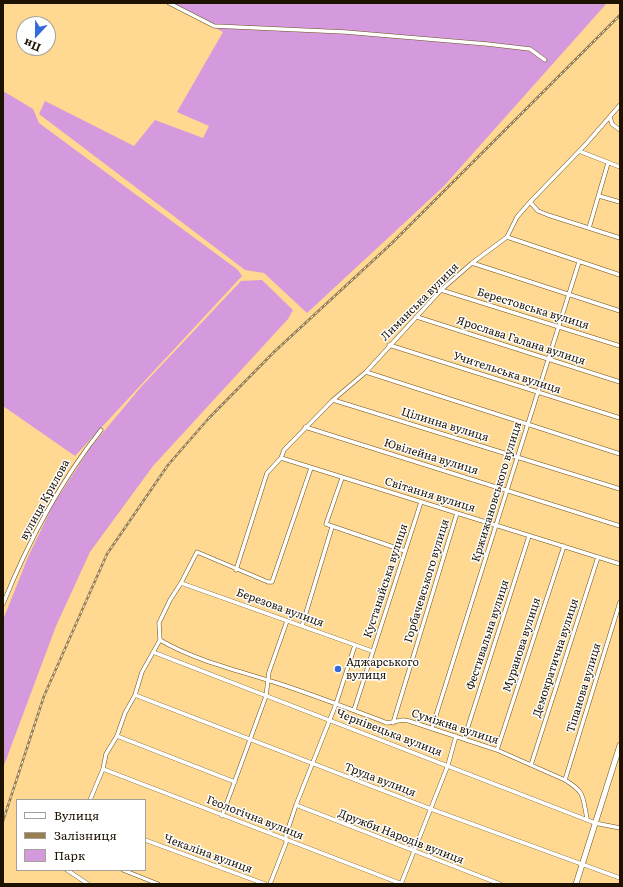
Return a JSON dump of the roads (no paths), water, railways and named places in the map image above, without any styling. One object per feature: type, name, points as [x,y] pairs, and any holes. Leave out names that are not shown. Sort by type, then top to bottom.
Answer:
[{"type":"main road","points":[[576,884],[620,745]]},
{"type":"street","points":[[169,3],[214,26],[345,32],[487,44],[530,49],[545,60]]},
{"type":"street","name":"Лиманська вулиця","points":[[281,458],[284,450],[333,400],[366,372],[441,290],[472,263],[507,237],[517,217],[620,105]]},
{"type":"street","points":[[610,117],[612,124],[620,130]]},
{"type":"street","points":[[579,151],[620,167]]},
{"type":"street","points":[[589,228],[608,163]]},
{"type":"street","points":[[599,196],[620,202]]},
{"type":"street","points":[[530,202],[538,211],[620,238]]},
{"type":"street","points":[[507,237],[620,275]]},
{"type":"street","name":"Кржижановського вулиця","points":[[432,728],[579,262]]},
{"type":"street","points":[[472,263],[620,311]]},
{"type":"street","name":"Берестовська вулиця","points":[[441,290],[620,346]]},
{"type":"street","name":"Ярослава Галана вулиця","points":[[417,316],[620,382]]},
{"type":"street","name":"Учительська вулиця","points":[[389,346],[620,418]]},
{"type":"street","points":[[366,372],[620,454]]},
{"type":"street","name":"Цілинна вулиця","points":[[333,400],[620,489]]},
{"type":"street","name":"Ювілейна вулиця","points":[[306,427],[620,526]]},
{"type":"street","name":"вулиця Крилова","points":[[3,604],[46,512],[80,457],[101,430]]},
{"type":"street","points":[[236,570],[267,473],[281,458]]},
{"type":"street","name":"Світання вулиця","points":[[281,458],[620,564]]},
{"type":"street","points":[[90,799],[103,769],[106,754],[117,736],[125,713],[135,695],[142,672],[160,640],[160,623],[170,600],[181,583],[197,552],[236,570],[268,582],[274,580],[311,468]]},
{"type":"street","points":[[342,478],[325,522],[328,526],[405,551]]},
{"type":"street","name":"Кустанайська вулиця","points":[[354,710],[421,502]]},
{"type":"street","name":"Горбачевського вулиця","points":[[393,723],[457,513]]},
{"type":"street","points":[[302,626],[332,528]]},
{"type":"street","name":"Фестивальна вулиця","points":[[464,739],[529,536]]},
{"type":"street","name":"Муранова вулиця","points":[[497,750],[564,546]]},
{"type":"street","name":"Демократична вулиця","points":[[531,765],[598,557]]},
{"type":"street","name":"Березова вулиця","points":[[181,583],[372,651]]},
{"type":"street","name":"Тіпанова вулиця","points":[[565,780],[620,602]]},
{"type":"street","points":[[222,816],[266,696],[269,672],[287,620]]},
{"type":"street","name":"Суміжна вулиця","points":[[160,640],[177,649],[212,663],[269,680],[387,723],[402,720],[432,728],[497,750],[565,780],[581,791],[587,818]]},
{"type":"street","points":[[270,884],[286,844],[285,839],[296,805],[336,704],[355,645]]},
{"type":"street","name":"Чернівецька вулиця","points":[[153,652],[587,818],[595,823],[620,828]]},
{"type":"street","name":"Труда вулиця","points":[[135,695],[431,809],[620,878]]},
{"type":"street","points":[[117,736],[235,782]]},
{"type":"street","points":[[402,884],[448,765],[456,736]]},
{"type":"street","name":"Геологічна вулиця","points":[[103,769],[402,884]]},
{"type":"street","name":"Дружби Народів вулиця","points":[[296,805],[414,852],[500,884]]},
{"type":"street","name":"Чекаліна вулиця","points":[[146,840],[265,884]]},
{"type":"street","points":[[68,871],[88,884]]},
{"type":"street","points":[[126,871],[158,884]]},
{"type":"railway","points":[[3,821],[44,696],[107,554],[168,465],[209,418],[274,352],[391,244],[620,15]]},
{"type":"place","name":"Аджарського вулиця","points":[[338,669]]}]
